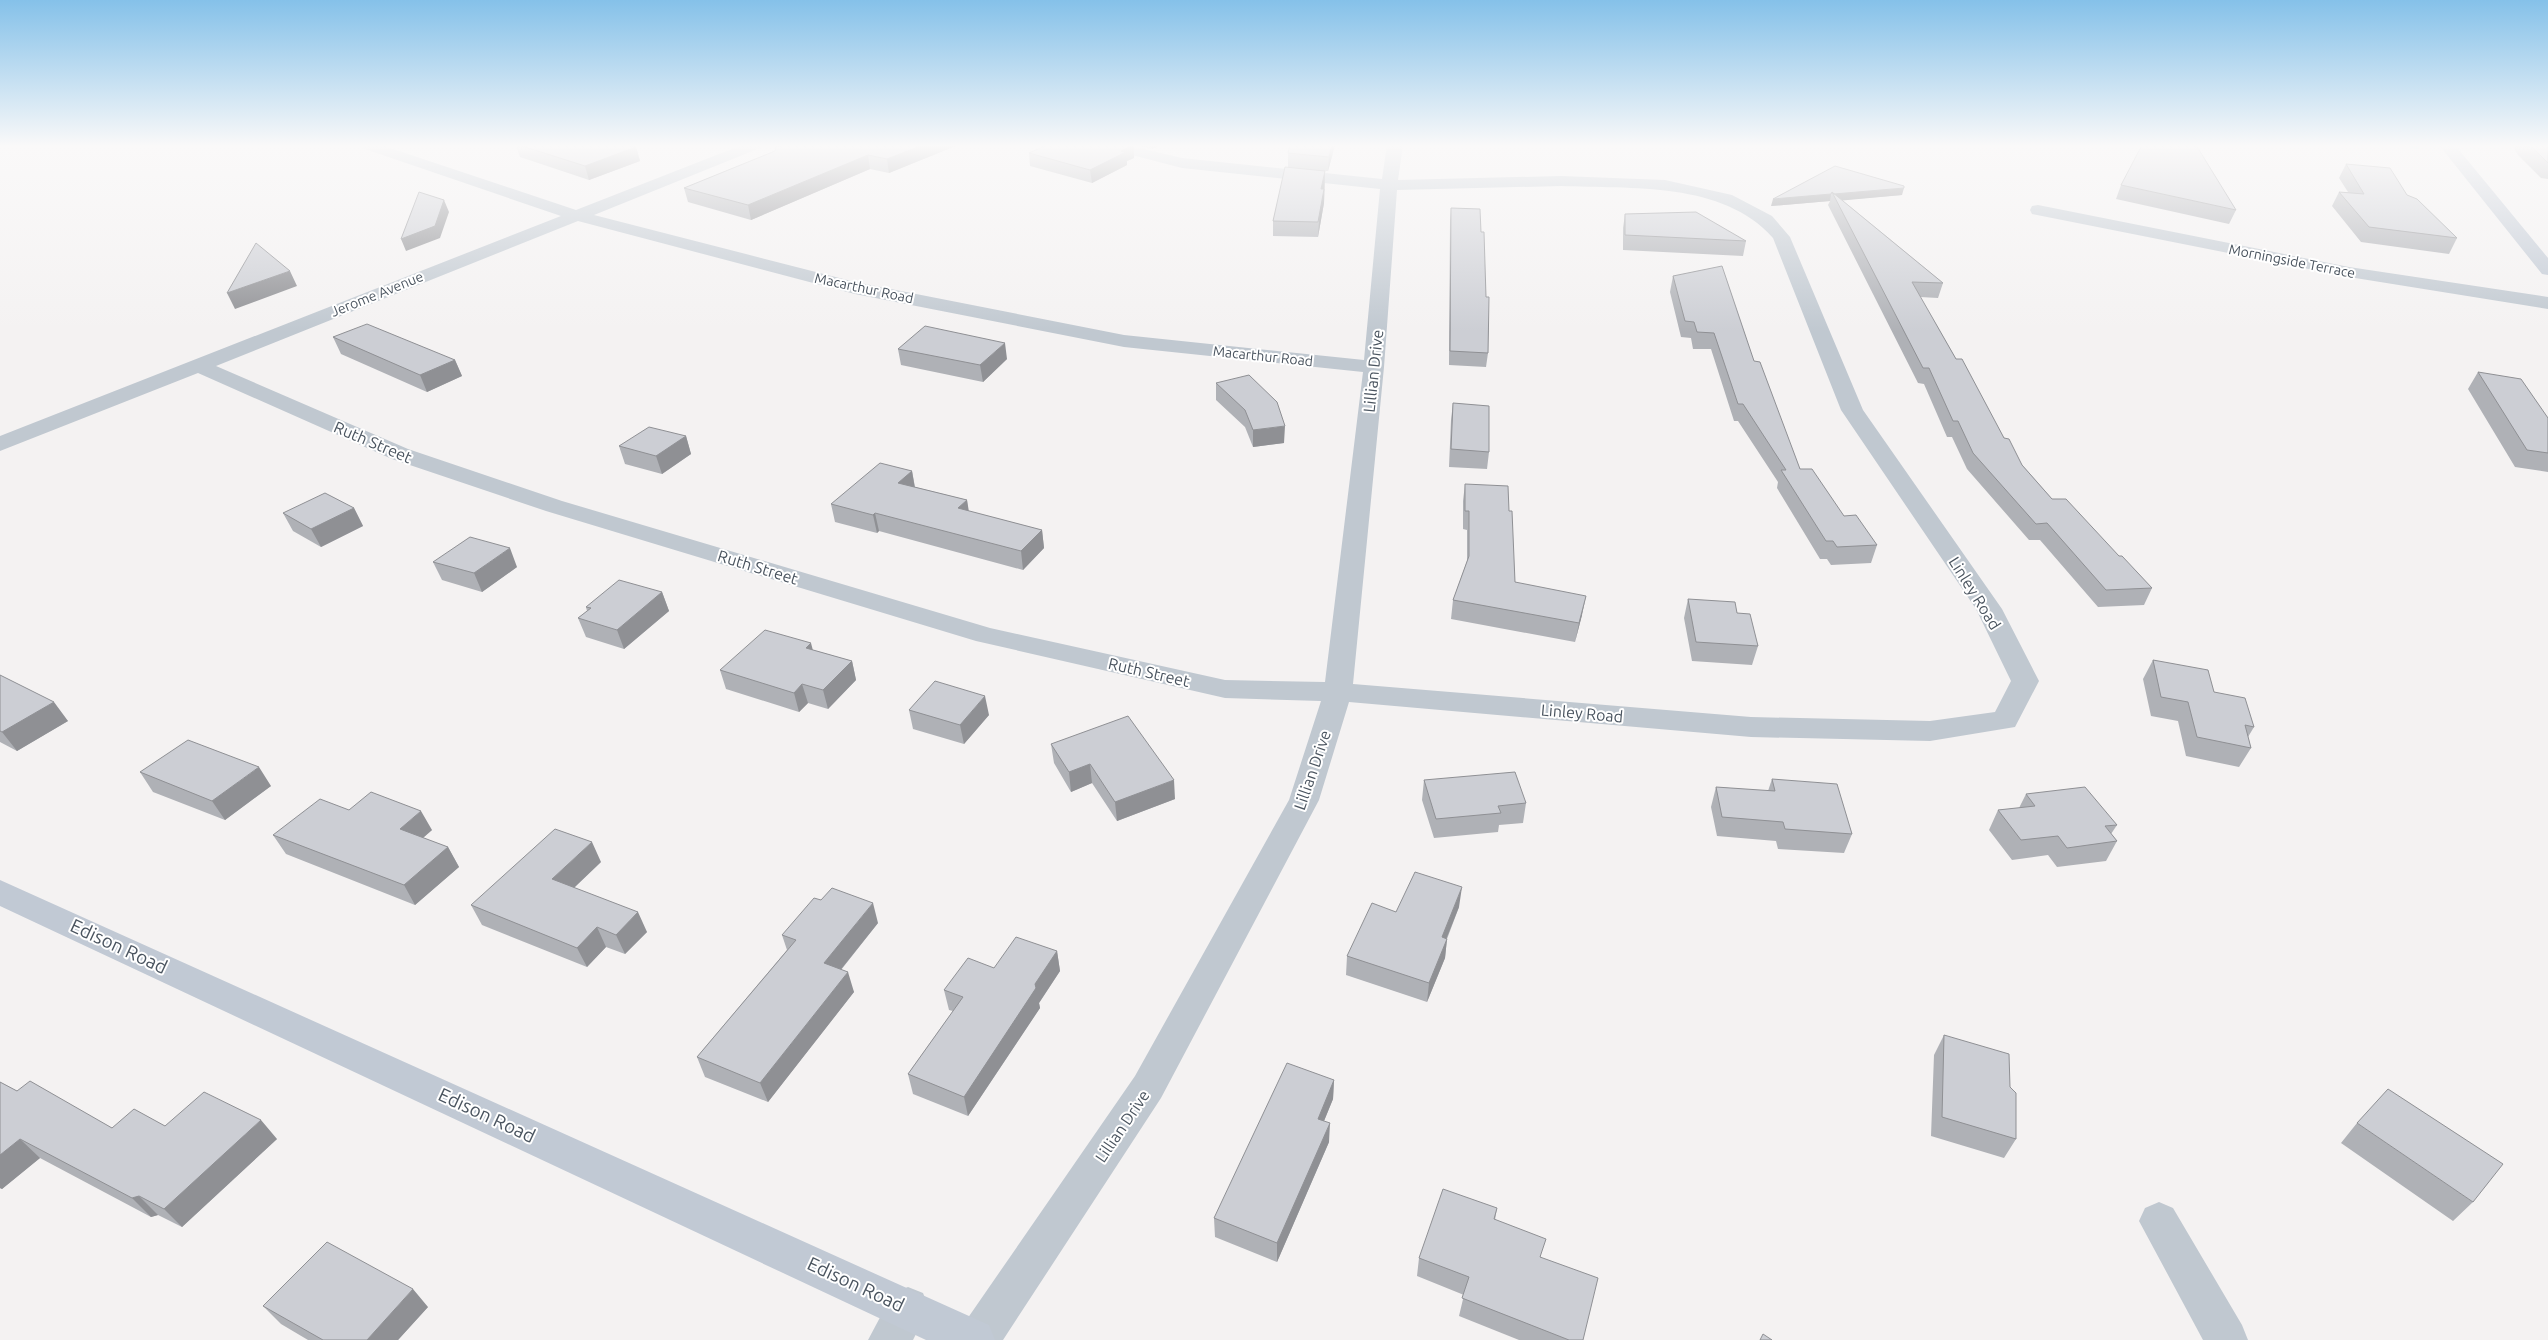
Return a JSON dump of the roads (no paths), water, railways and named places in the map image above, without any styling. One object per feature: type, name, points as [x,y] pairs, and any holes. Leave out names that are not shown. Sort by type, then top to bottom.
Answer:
[{"type":"street","name":"Macarthur Road","points":[[554,208],[722,255],[855,288],[1124,341],[1374,367]]},
{"type":"street","name":"Jerome Avenue","points":[[0,444],[595,208]]},
{"type":"street","name":"Lillian Drive","points":[[976,1340],[1148,1087],[1304,800],[1338,692],[1374,367],[1387,208]]},
{"type":"street","name":"Linley Road","points":[[1338,692],[1751,728],[1930,731],[2005,720],[2025,680],[1989,609],[1852,410],[1781,237],[1766,220],[1741,208]]},
{"type":"street","points":[[2497,208],[2548,270]]},
{"type":"street","name":"Morningside Terrace","points":[[2038,210],[2349,272],[2548,303]]},
{"type":"street","name":"Ruth Street","points":[[199,366],[409,457],[554,506],[985,635],[1225,689],[1338,692]]},
{"type":"street","name":"Edison Road","points":[[0,892],[899,1324],[976,1340]]},
{"type":"street","points":[[2159,1221],[2227,1340]]}]
